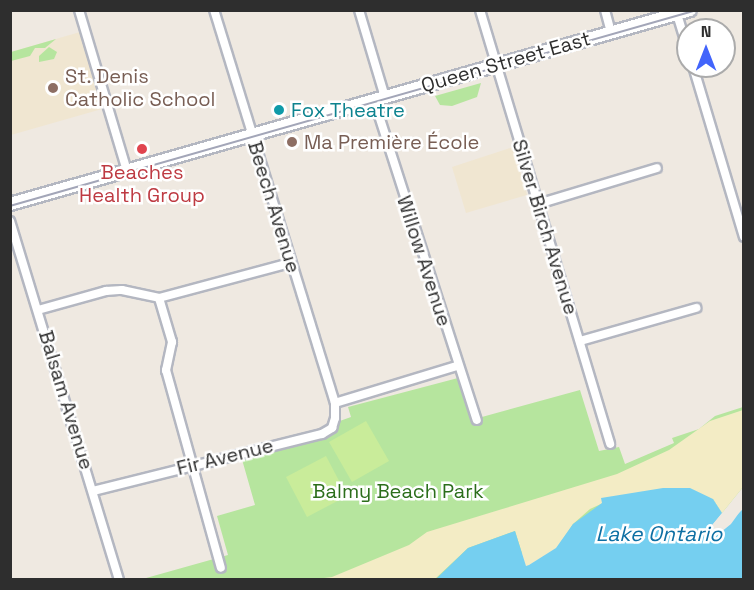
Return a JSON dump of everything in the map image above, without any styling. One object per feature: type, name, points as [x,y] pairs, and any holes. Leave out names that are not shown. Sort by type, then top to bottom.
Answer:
[{"type":"main road","name":"Queen Street East","points":[[10,204],[684,12]]},
{"type":"street","points":[[79,10],[127,171]]},
{"type":"street","name":"Beech Avenue","points":[[214,10],[290,263],[335,403]]},
{"type":"street","name":"Willow Avenue","points":[[359,10],[380,98],[458,366],[477,420]]},
{"type":"street","name":"Silver Birch Avenue","points":[[480,10],[610,444]]},
{"type":"street","points":[[604,10],[611,33]]},
{"type":"street","points":[[697,78],[744,237]]},
{"type":"street","points":[[538,204],[657,168]]},
{"type":"street","name":"Balsam Avenue","points":[[10,221],[119,579]]},
{"type":"street","points":[[38,310],[106,291],[122,290],[159,298],[290,263]]},
{"type":"street","points":[[159,298],[172,342],[166,370],[221,568]]},
{"type":"street","points":[[580,342],[696,308]]},
{"type":"street","points":[[335,403],[458,366]]},
{"type":"street","name":"Fir Avenue","points":[[93,491],[322,434],[332,428],[335,403]]},
{"type":"shaded area","name":"St. Denis Catholic School","points":[[80,32],[102,109],[11,135],[11,52]]},
{"type":"shaded area","points":[[513,147],[527,195],[466,213],[452,167]]},
{"type":"green space","points":[[56,39],[45,48],[35,48],[30,56],[11,61],[11,52]]},
{"type":"green space","points":[[49,47],[57,52],[54,59],[39,62],[39,56]]},
{"type":"green space","points":[[481,83],[477,97],[452,106],[440,105],[435,96]]},
{"type":"green space","name":"Balmy Beach Park","points":[[458,378],[471,420],[580,390],[599,451],[619,447],[625,464],[674,443],[672,438],[699,429],[715,416],[743,407],[743,487],[722,513],[713,499],[435,579],[139,580],[228,555],[217,516],[255,505],[241,456],[351,417],[348,407]]},
{"type":"green space","points":[[366,421],[389,461],[352,482],[329,442]]},
{"type":"green space","points":[[326,456],[347,496],[307,517],[286,477]]},
{"type":"sand","points":[[743,410],[743,487],[722,513],[713,499],[603,503],[590,509],[573,524],[557,548],[526,566],[515,531],[468,548],[435,579],[308,580],[332,577],[409,545],[427,532],[617,474],[669,450],[710,421]]},
{"type":"water","name":"Lake Ontario","points":[[663,488],[690,488],[713,499],[722,513],[704,535],[705,540],[710,541],[743,509],[743,579],[435,580],[468,548],[515,531],[526,566],[529,565],[556,548],[573,524],[602,503],[601,498]]},
{"type":"pier","points":[[744,506],[731,524],[710,541],[705,540],[704,535],[724,511],[707,538]]},
{"type":"tram line","points":[[10,206],[697,10]]},
{"type":"place","name":"St. Denis Catholic School","points":[[53,88]]},
{"type":"place","name":"Fox Theatre","points":[[279,110]]},
{"type":"place","name":"Ma Première École","points":[[292,142]]},
{"type":"place","name":"Beaches Health Group","points":[[142,149]]}]
